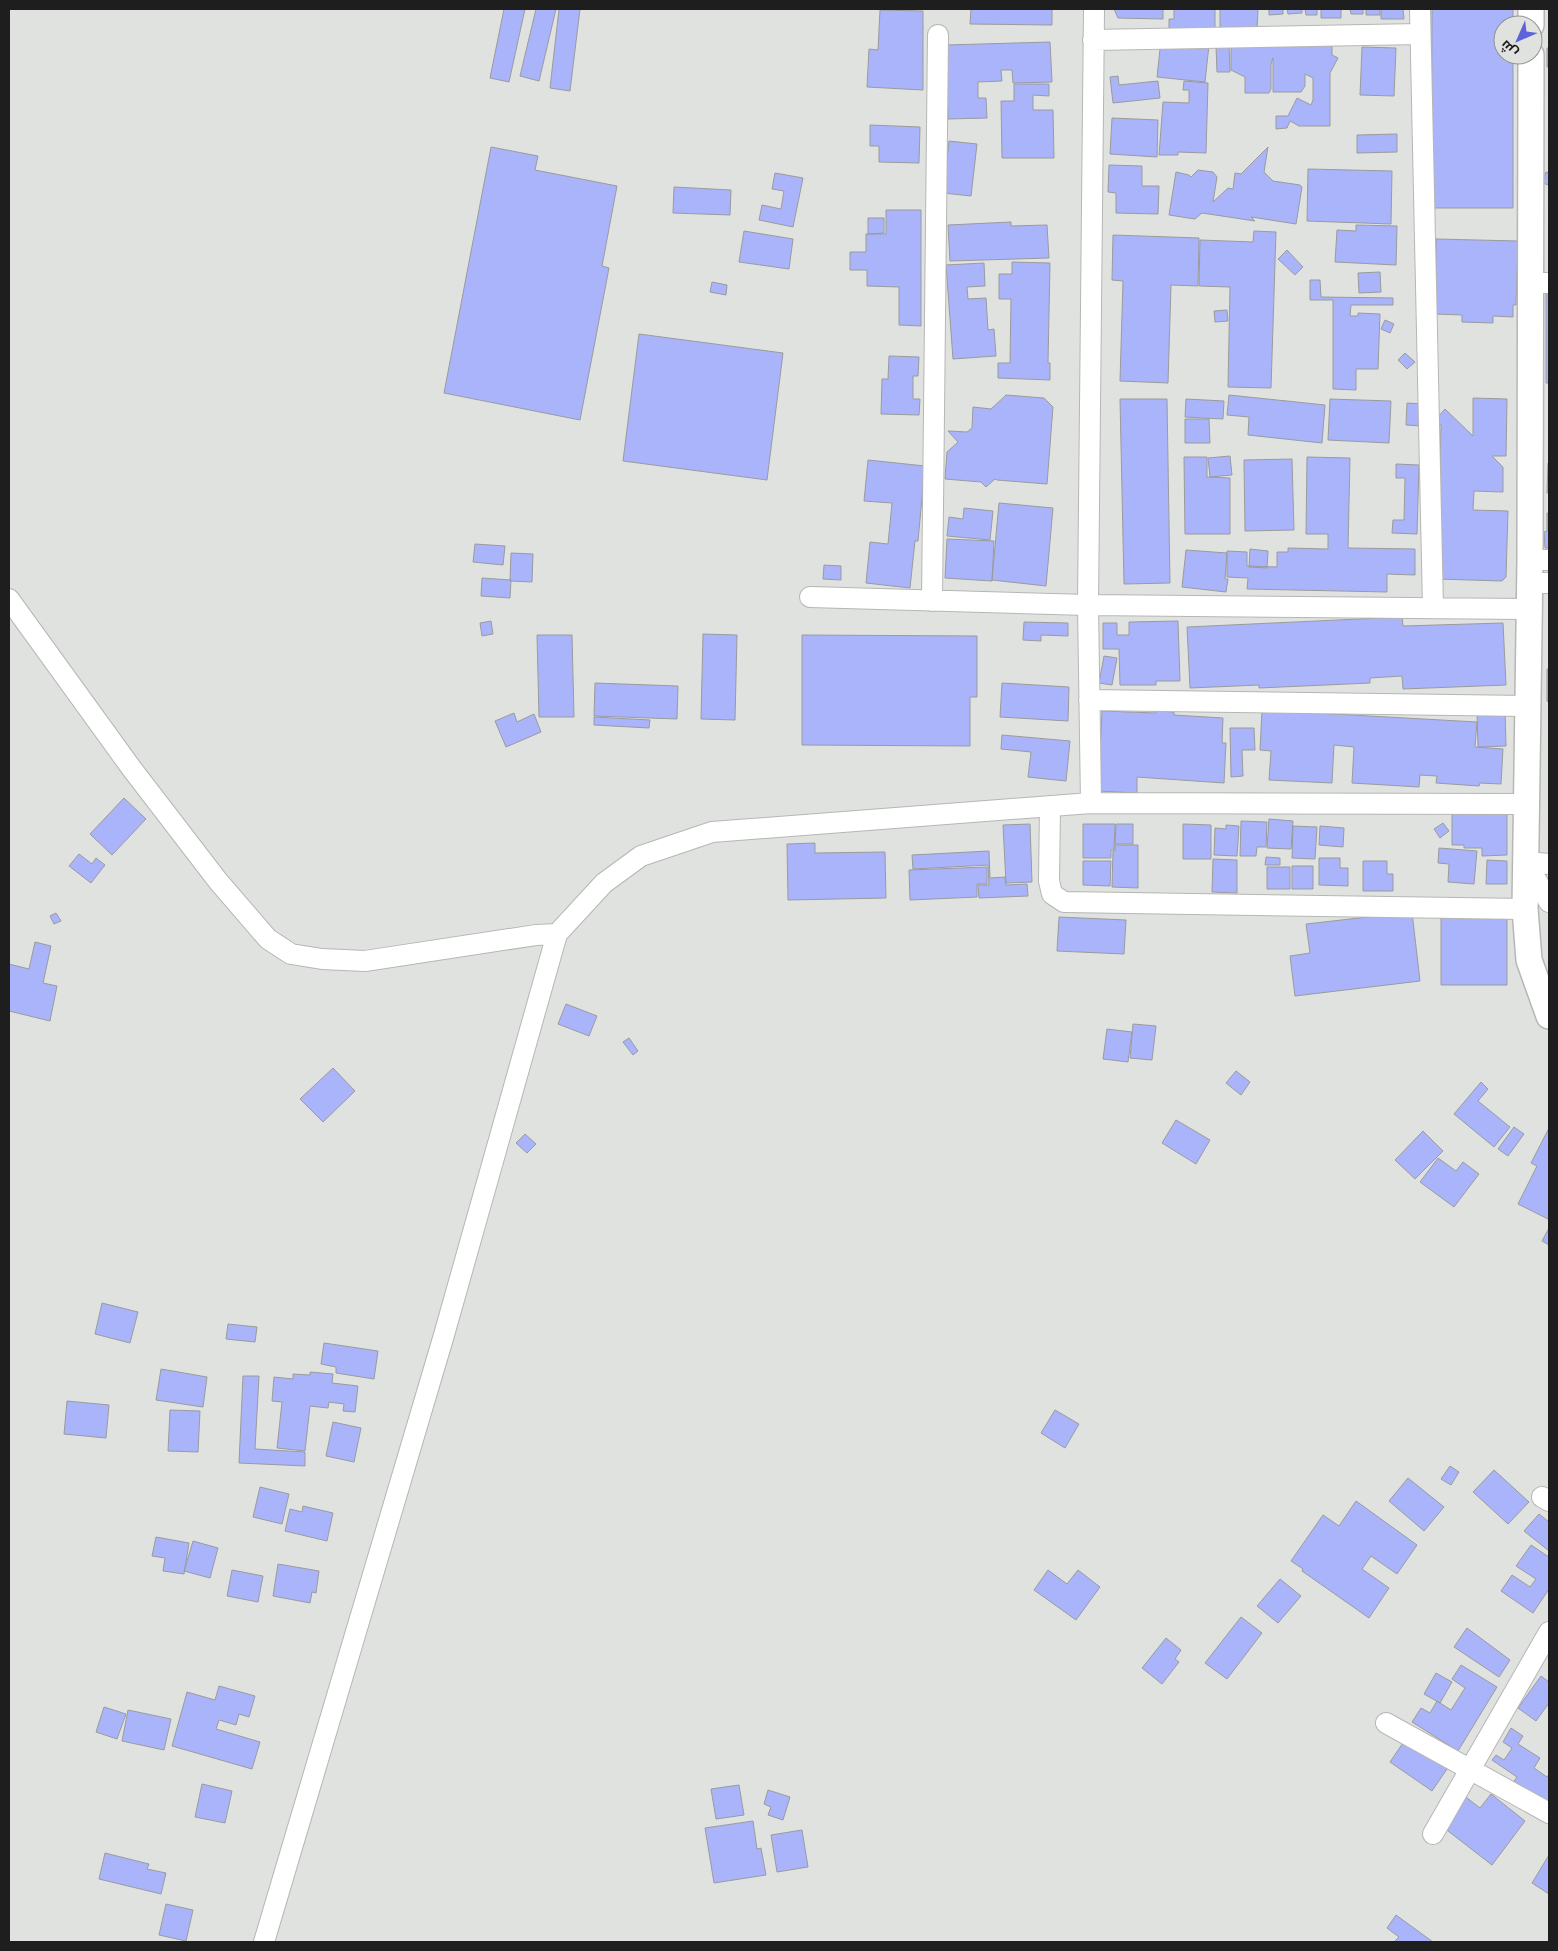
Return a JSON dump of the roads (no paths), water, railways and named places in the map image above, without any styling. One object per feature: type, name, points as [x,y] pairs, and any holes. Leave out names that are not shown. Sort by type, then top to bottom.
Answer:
[{"type":"main road","points":[[1531,65],[1540,283],[1540,571],[1529,609],[1528,804],[1538,863],[1525,908],[1529,960],[1547,1004]]},
{"type":"street","points":[[1091,803],[1088,605],[1094,9]]},
{"type":"street","points":[[1420,9],[1433,608]]},
{"type":"street","points":[[1093,40],[1420,34]]},
{"type":"street","points":[[932,601],[938,35]]},
{"type":"street","points":[[810,597],[1088,605],[1529,609]]},
{"type":"street","points":[[9,599],[132,769],[218,881],[268,939],[291,954],[322,959],[365,961],[536,935],[557,934]]},
{"type":"street","points":[[1089,700],[1528,706]]},
{"type":"street","points":[[264,1942],[444,1335],[557,934],[604,883],[641,856],[712,832],[1091,803],[1528,804]]},
{"type":"street","points":[[1050,806],[1049,881],[1052,894],[1064,902],[1525,908]]},
{"type":"street","points":[[1538,863],[1549,902]]},
{"type":"street","points":[[1433,1834],[1470,1770],[1543,1657],[1549,1632]]},
{"type":"street","points":[[1386,1723],[1549,1813]]}]
